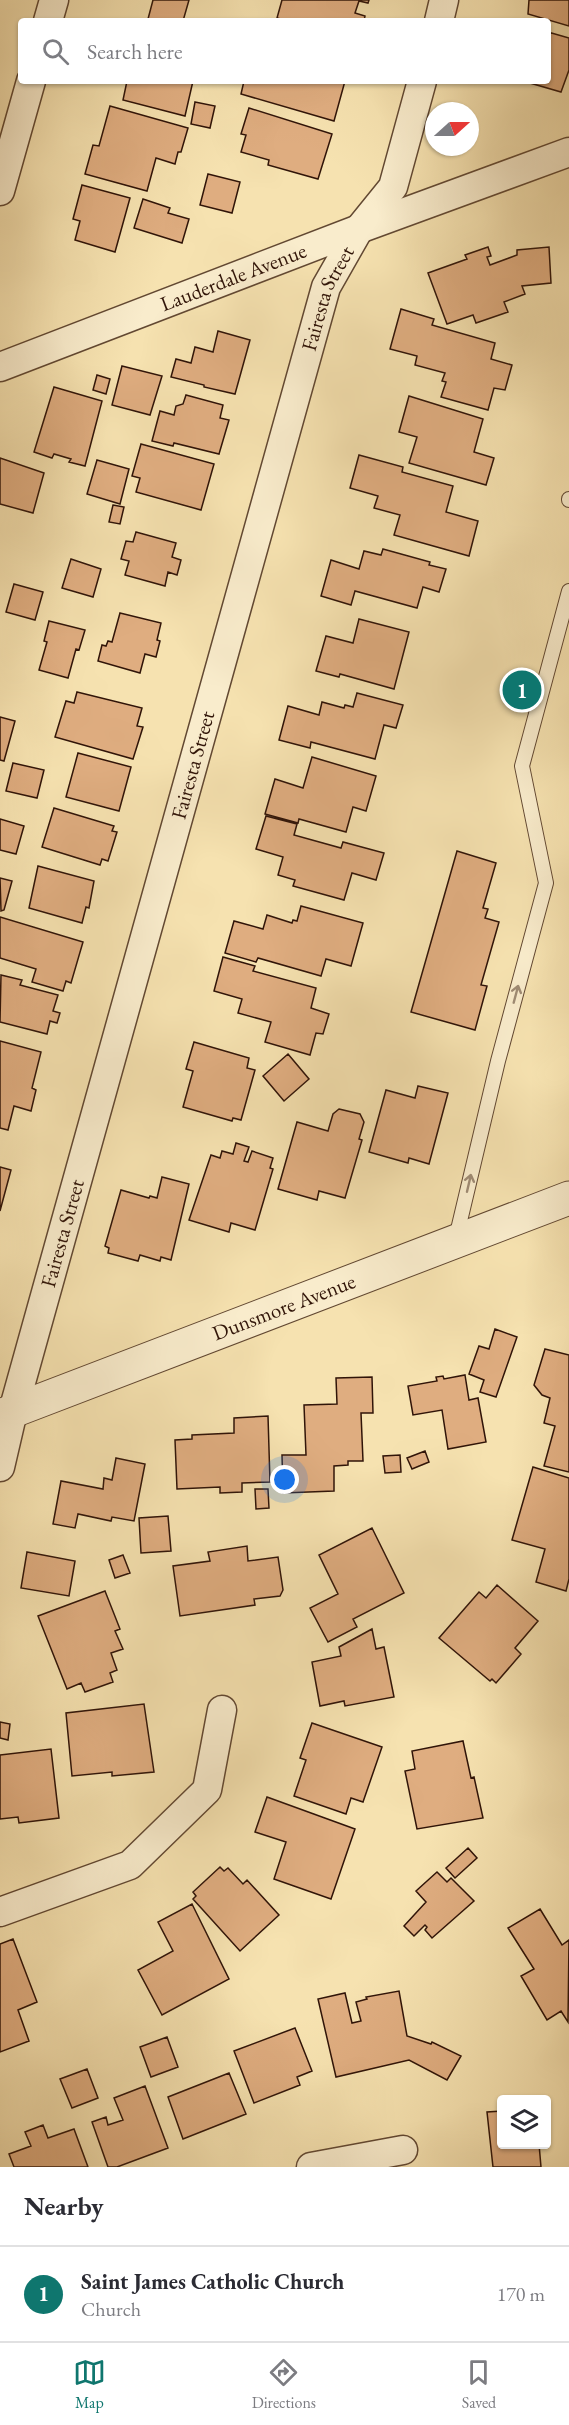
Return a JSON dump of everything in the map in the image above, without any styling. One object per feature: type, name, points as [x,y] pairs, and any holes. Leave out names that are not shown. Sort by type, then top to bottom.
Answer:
[{"type":"street","points":[[49,18],[54,0]]},
{"type":"street","points":[[440,18],[444,0]]},
{"type":"street","points":[[0,191],[30,84]]},
{"type":"street","name":"Fairesta Street","points":[[0,1467],[6,1414],[326,287],[359,229],[393,187],[421,84]]},
{"type":"street","name":"Lauderdale Avenue","points":[[0,367],[359,229],[569,152]]},
{"type":"street","name":"Dunsmore Avenue","points":[[6,1414],[569,1198]]},
{"type":"street","points":[[0,1912],[130,1864],[207,1790],[222,1710]]},
{"type":"street","points":[[311,2167],[403,2150]]},
{"type":"lane","points":[[456,1240],[498,1061],[546,883],[522,766],[569,591]]},
{"type":"building","points":[[153,0],[189,0],[184,18],[148,18]]},
{"type":"building","points":[[282,0],[369,0],[368,3],[359,1],[355,13],[365,16],[365,18],[277,18]]},
{"type":"building","points":[[529,0],[569,0],[569,26],[551,21],[551,18],[528,14]]},
{"type":"building","points":[[551,33],[569,38],[569,70],[561,92],[533,84],[551,84]]},
{"type":"building","points":[[126,84],[192,84],[185,116],[123,100]]},
{"type":"building","points":[[243,84],[344,84],[334,121],[241,94]]},
{"type":"building","points":[[195,102],[215,106],[210,128],[191,124]]},
{"type":"building","points":[[110,106],[188,128],[175,164],[156,158],[147,191],[85,174],[93,145],[99,146]]},
{"type":"building","points":[[249,108],[332,134],[318,179],[268,165],[269,160],[241,152],[246,135],[241,134]]},
{"type":"building","points":[[208,174],[240,182],[232,213],[200,205]]},
{"type":"building","points":[[82,185],[130,198],[115,252],[75,240],[80,221],[73,219]]},
{"type":"building","points":[[143,199],[170,208],[168,213],[189,219],[182,243],[134,228]]},
{"type":"building","points":[[488,247],[491,256],[487,257],[490,265],[517,255],[517,250],[549,247],[551,283],[522,286],[525,294],[504,302],[508,312],[476,323],[473,315],[447,324],[428,273],[467,259],[465,255]]},
{"type":"building","points":[[401,309],[434,319],[432,325],[495,343],[491,359],[512,365],[505,390],[494,388],[488,410],[441,397],[446,382],[442,381],[445,373],[415,365],[417,356],[390,349]]},
{"type":"building","points":[[218,331],[250,340],[235,394],[171,377],[176,359],[191,363],[195,347],[213,352]]},
{"type":"building","points":[[122,366],[162,376],[150,415],[112,405]]},
{"type":"building","points":[[97,375],[110,379],[106,394],[93,390]]},
{"type":"building","points":[[54,387],[102,401],[85,466],[69,462],[71,459],[54,454],[52,458],[34,452]]},
{"type":"building","points":[[186,395],[223,405],[220,418],[229,420],[219,454],[174,443],[173,446],[152,441],[160,411],[174,415],[176,406],[183,404]]},
{"type":"building","points":[[409,396],[483,419],[474,452],[494,458],[486,485],[409,463],[417,437],[399,432]]},
{"type":"building","points":[[141,444],[214,464],[201,510],[136,492],[140,478],[132,476]]},
{"type":"building","points":[[359,455],[403,467],[402,472],[453,486],[446,512],[478,521],[469,556],[394,535],[400,515],[374,508],[378,496],[350,488]]},
{"type":"building","points":[[0,458],[44,473],[33,513],[0,504]]},
{"type":"building","points":[[97,460],[129,469],[120,504],[87,494]]},
{"type":"building","points":[[113,505],[124,507],[120,524],[109,522]]},
{"type":"building","points":[[136,532],[176,543],[172,557],[181,560],[177,575],[168,572],[165,586],[125,575],[129,561],[121,559],[126,541],[133,542]]},
{"type":"building","points":[[383,549],[430,562],[429,565],[446,569],[439,592],[423,587],[417,608],[355,591],[351,605],[321,596],[331,560],[359,569],[364,551],[381,555]]},
{"type":"building","points":[[71,559],[101,569],[93,597],[62,588]]},
{"type":"building","points":[[14,584],[43,592],[35,620],[6,612]]},
{"type":"building","points":[[120,613],[161,623],[156,657],[145,654],[140,673],[98,661],[102,645],[106,646],[108,641],[112,642]]},
{"type":"building","points":[[359,619],[409,632],[394,689],[340,674],[339,677],[316,671],[326,636],[353,643]]},
{"type":"building","points":[[49,621],[85,630],[79,650],[76,649],[68,678],[39,670],[47,642],[44,641]]},
{"type":"building","points":[[77,692],[142,708],[137,726],[143,727],[133,759],[55,737],[66,701],[74,703]]},
{"type":"building","points":[[357,693],[403,705],[396,728],[384,725],[375,759],[311,742],[310,748],[279,740],[288,706],[319,715],[322,702],[344,708],[345,705],[353,707]]},
{"type":"building","points":[[0,717],[15,721],[4,761],[0,760]]},
{"type":"building","points":[[78,753],[131,767],[119,811],[66,797]]},
{"type":"building","points":[[312,757],[376,776],[366,811],[353,807],[346,832],[299,819],[298,823],[265,814],[275,779],[303,788]]},
{"type":"building","points":[[13,763],[44,770],[37,798],[6,791]]},
{"type":"building","points":[[54,808],[114,826],[112,831],[117,832],[108,861],[102,859],[100,865],[42,847]]},
{"type":"building","points":[[266,816],[297,824],[294,835],[341,848],[343,842],[384,853],[376,880],[352,873],[344,900],[293,886],[295,880],[278,875],[283,857],[256,849]]},
{"type":"building","points":[[0,819],[24,826],[16,854],[0,850]]},
{"type":"building","points":[[457,851],[496,863],[483,908],[488,909],[485,918],[499,922],[481,985],[487,986],[475,1030],[411,1012]]},
{"type":"building","points":[[38,866],[94,881],[89,908],[86,907],[82,923],[29,908]]},
{"type":"building","points":[[0,878],[12,881],[4,910],[1,911]]},
{"type":"building","points":[[301,906],[363,923],[351,966],[326,959],[321,976],[258,958],[256,962],[225,953],[234,921],[263,929],[267,915],[292,923],[293,920],[297,921]]},
{"type":"building","points":[[0,917],[83,942],[71,983],[66,981],[63,991],[32,982],[36,969],[0,958]]},
{"type":"building","points":[[223,957],[255,966],[253,971],[316,988],[311,1008],[329,1014],[323,1034],[316,1033],[310,1055],[265,1042],[271,1022],[238,1013],[242,999],[214,991]]},
{"type":"building","points":[[1,975],[22,980],[20,985],[58,995],[53,1011],[60,1013],[57,1023],[50,1021],[47,1034],[0,1022]]},
{"type":"building","points":[[0,1041],[41,1052],[32,1088],[36,1090],[31,1111],[14,1106],[8,1130],[0,1128]]},
{"type":"building","points":[[194,1042],[249,1058],[247,1068],[255,1070],[241,1120],[233,1118],[232,1121],[183,1107],[193,1071],[186,1069]]},
{"type":"building","points":[[288,1054],[309,1079],[284,1101],[263,1076]]},
{"type":"building","points":[[418,1086],[448,1093],[429,1164],[409,1158],[408,1163],[369,1152],[386,1090],[415,1098]]},
{"type":"building","points":[[339,1109],[360,1114],[364,1122],[359,1139],[362,1140],[345,1198],[319,1191],[317,1200],[278,1189],[297,1122],[328,1131],[333,1114]]},
{"type":"building","points":[[236,1143],[249,1147],[244,1161],[248,1162],[252,1151],[273,1158],[270,1168],[273,1169],[255,1230],[231,1223],[229,1232],[189,1220],[211,1155],[220,1158],[222,1151],[233,1154]]},
{"type":"building","points":[[0,1167],[11,1170],[0,1211]]},
{"type":"building","points":[[162,1177],[189,1184],[171,1260],[161,1257],[160,1261],[140,1255],[138,1261],[108,1253],[109,1248],[105,1246],[121,1190],[157,1198]]},
{"type":"building","points":[[495,1329],[517,1337],[496,1397],[480,1392],[484,1380],[469,1374],[479,1346],[489,1349]]},
{"type":"building","points":[[545,1349],[569,1355],[569,1472],[544,1466],[555,1426],[544,1423],[550,1398],[542,1395],[534,1385]]},
{"type":"building","points":[[465,1375],[469,1400],[478,1398],[486,1442],[448,1449],[442,1410],[413,1415],[408,1386],[437,1381],[436,1377],[443,1376],[444,1379]]},
{"type":"building","points":[[372,1377],[373,1413],[361,1413],[363,1461],[348,1461],[348,1465],[334,1466],[334,1491],[283,1493],[282,1455],[306,1455],[304,1405],[337,1404],[336,1378]]},
{"type":"building","points":[[268,1416],[270,1482],[242,1483],[242,1492],[220,1493],[220,1487],[177,1489],[175,1440],[192,1439],[192,1435],[234,1433],[234,1418]]},
{"type":"building","points":[[425,1451],[429,1462],[412,1469],[407,1458]]},
{"type":"building","points":[[400,1455],[401,1472],[385,1473],[383,1456]]},
{"type":"building","points":[[116,1458],[145,1464],[134,1521],[112,1517],[111,1521],[78,1514],[75,1528],[53,1524],[61,1481],[103,1489],[104,1478],[112,1480]]},
{"type":"building","points":[[533,1467],[569,1478],[569,1579],[566,1591],[536,1582],[545,1549],[512,1540]]},
{"type":"building","points":[[255,1489],[268,1489],[269,1508],[256,1509]]},
{"type":"building","points":[[168,1516],[171,1551],[141,1553],[139,1518]]},
{"type":"building","points":[[372,1528],[404,1593],[353,1619],[357,1627],[328,1642],[310,1608],[338,1594],[319,1555]]},
{"type":"building","points":[[247,1546],[248,1561],[278,1557],[283,1590],[280,1596],[254,1599],[255,1605],[180,1616],[173,1566],[210,1561],[208,1552]]},
{"type":"building","points":[[27,1552],[75,1561],[69,1596],[21,1588]]},
{"type":"building","points":[[123,1555],[130,1573],[115,1578],[109,1560]]},
{"type":"building","points":[[497,1585],[538,1621],[515,1648],[521,1654],[496,1683],[492,1679],[490,1681],[439,1638],[479,1592],[486,1598]]},
{"type":"building","points":[[105,1591],[120,1629],[115,1631],[123,1649],[111,1653],[117,1670],[110,1673],[113,1682],[85,1692],[81,1683],[67,1689],[38,1616]]},
{"type":"building","points":[[372,1629],[376,1649],[384,1647],[394,1697],[345,1706],[344,1701],[320,1706],[312,1662],[341,1656],[339,1647]]},
{"type":"building","points":[[144,1704],[154,1772],[112,1776],[112,1772],[72,1776],[66,1713]]},
{"type":"building","points":[[0,1722],[10,1724],[8,1740],[0,1738]]},
{"type":"building","points":[[312,1723],[382,1747],[363,1802],[351,1798],[346,1814],[294,1796],[306,1760],[300,1758]]},
{"type":"building","points":[[463,1741],[483,1818],[417,1829],[405,1771],[415,1769],[412,1751]]},
{"type":"building","points":[[51,1749],[59,1818],[19,1823],[18,1817],[0,1819],[0,1755]]},
{"type":"building","points":[[267,1797],[355,1829],[331,1899],[274,1879],[286,1842],[255,1832]]},
{"type":"building","points":[[468,1848],[477,1858],[455,1878],[446,1868]]},
{"type":"building","points":[[220,1867],[224,1871],[228,1868],[243,1884],[247,1880],[279,1915],[240,1951],[193,1899],[196,1896],[193,1892]]},
{"type":"building","points":[[437,1872],[447,1882],[451,1878],[474,1901],[432,1938],[425,1930],[427,1927],[425,1925],[414,1936],[404,1926],[426,1902],[416,1891]]},
{"type":"building","points":[[192,1904],[229,1979],[162,2015],[138,1970],[173,1951],[158,1922]]},
{"type":"building","points":[[540,1909],[562,1945],[569,1940],[568,2022],[561,2011],[547,2020],[521,1976],[534,1969],[508,1928]]},
{"type":"building","points":[[13,1939],[37,2002],[18,2010],[29,2041],[0,2052],[0,1944]]},
{"type":"building","points":[[399,1991],[407,2036],[431,2044],[432,2042],[461,2056],[447,2080],[409,2060],[336,2077],[318,1999],[345,1993],[352,2023],[361,2021],[356,2002],[367,1999],[366,1997]]},
{"type":"building","points":[[295,2028],[312,2071],[297,2077],[300,2085],[254,2103],[234,2051]]},
{"type":"building","points":[[167,2037],[178,2067],[151,2077],[140,2047]]},
{"type":"building","points":[[87,2069],[98,2098],[72,2108],[60,2079]]},
{"type":"building","points":[[229,2073],[246,2114],[183,2139],[168,2097]]},
{"type":"building","points":[[145,2086],[168,2148],[117,2167],[108,2167],[92,2122],[106,2117],[108,2125],[123,2120],[114,2098]]},
{"type":"building","points":[[497,2111],[497,2149],[539,2149],[541,2167],[493,2167],[487,2112]]},
{"type":"building","points":[[43,2125],[48,2138],[74,2129],[88,2167],[14,2167],[9,2154],[31,2146],[25,2132]]},
{"type":"place","name":"Saint James Catholic Church","points":[[522,690]]}]
